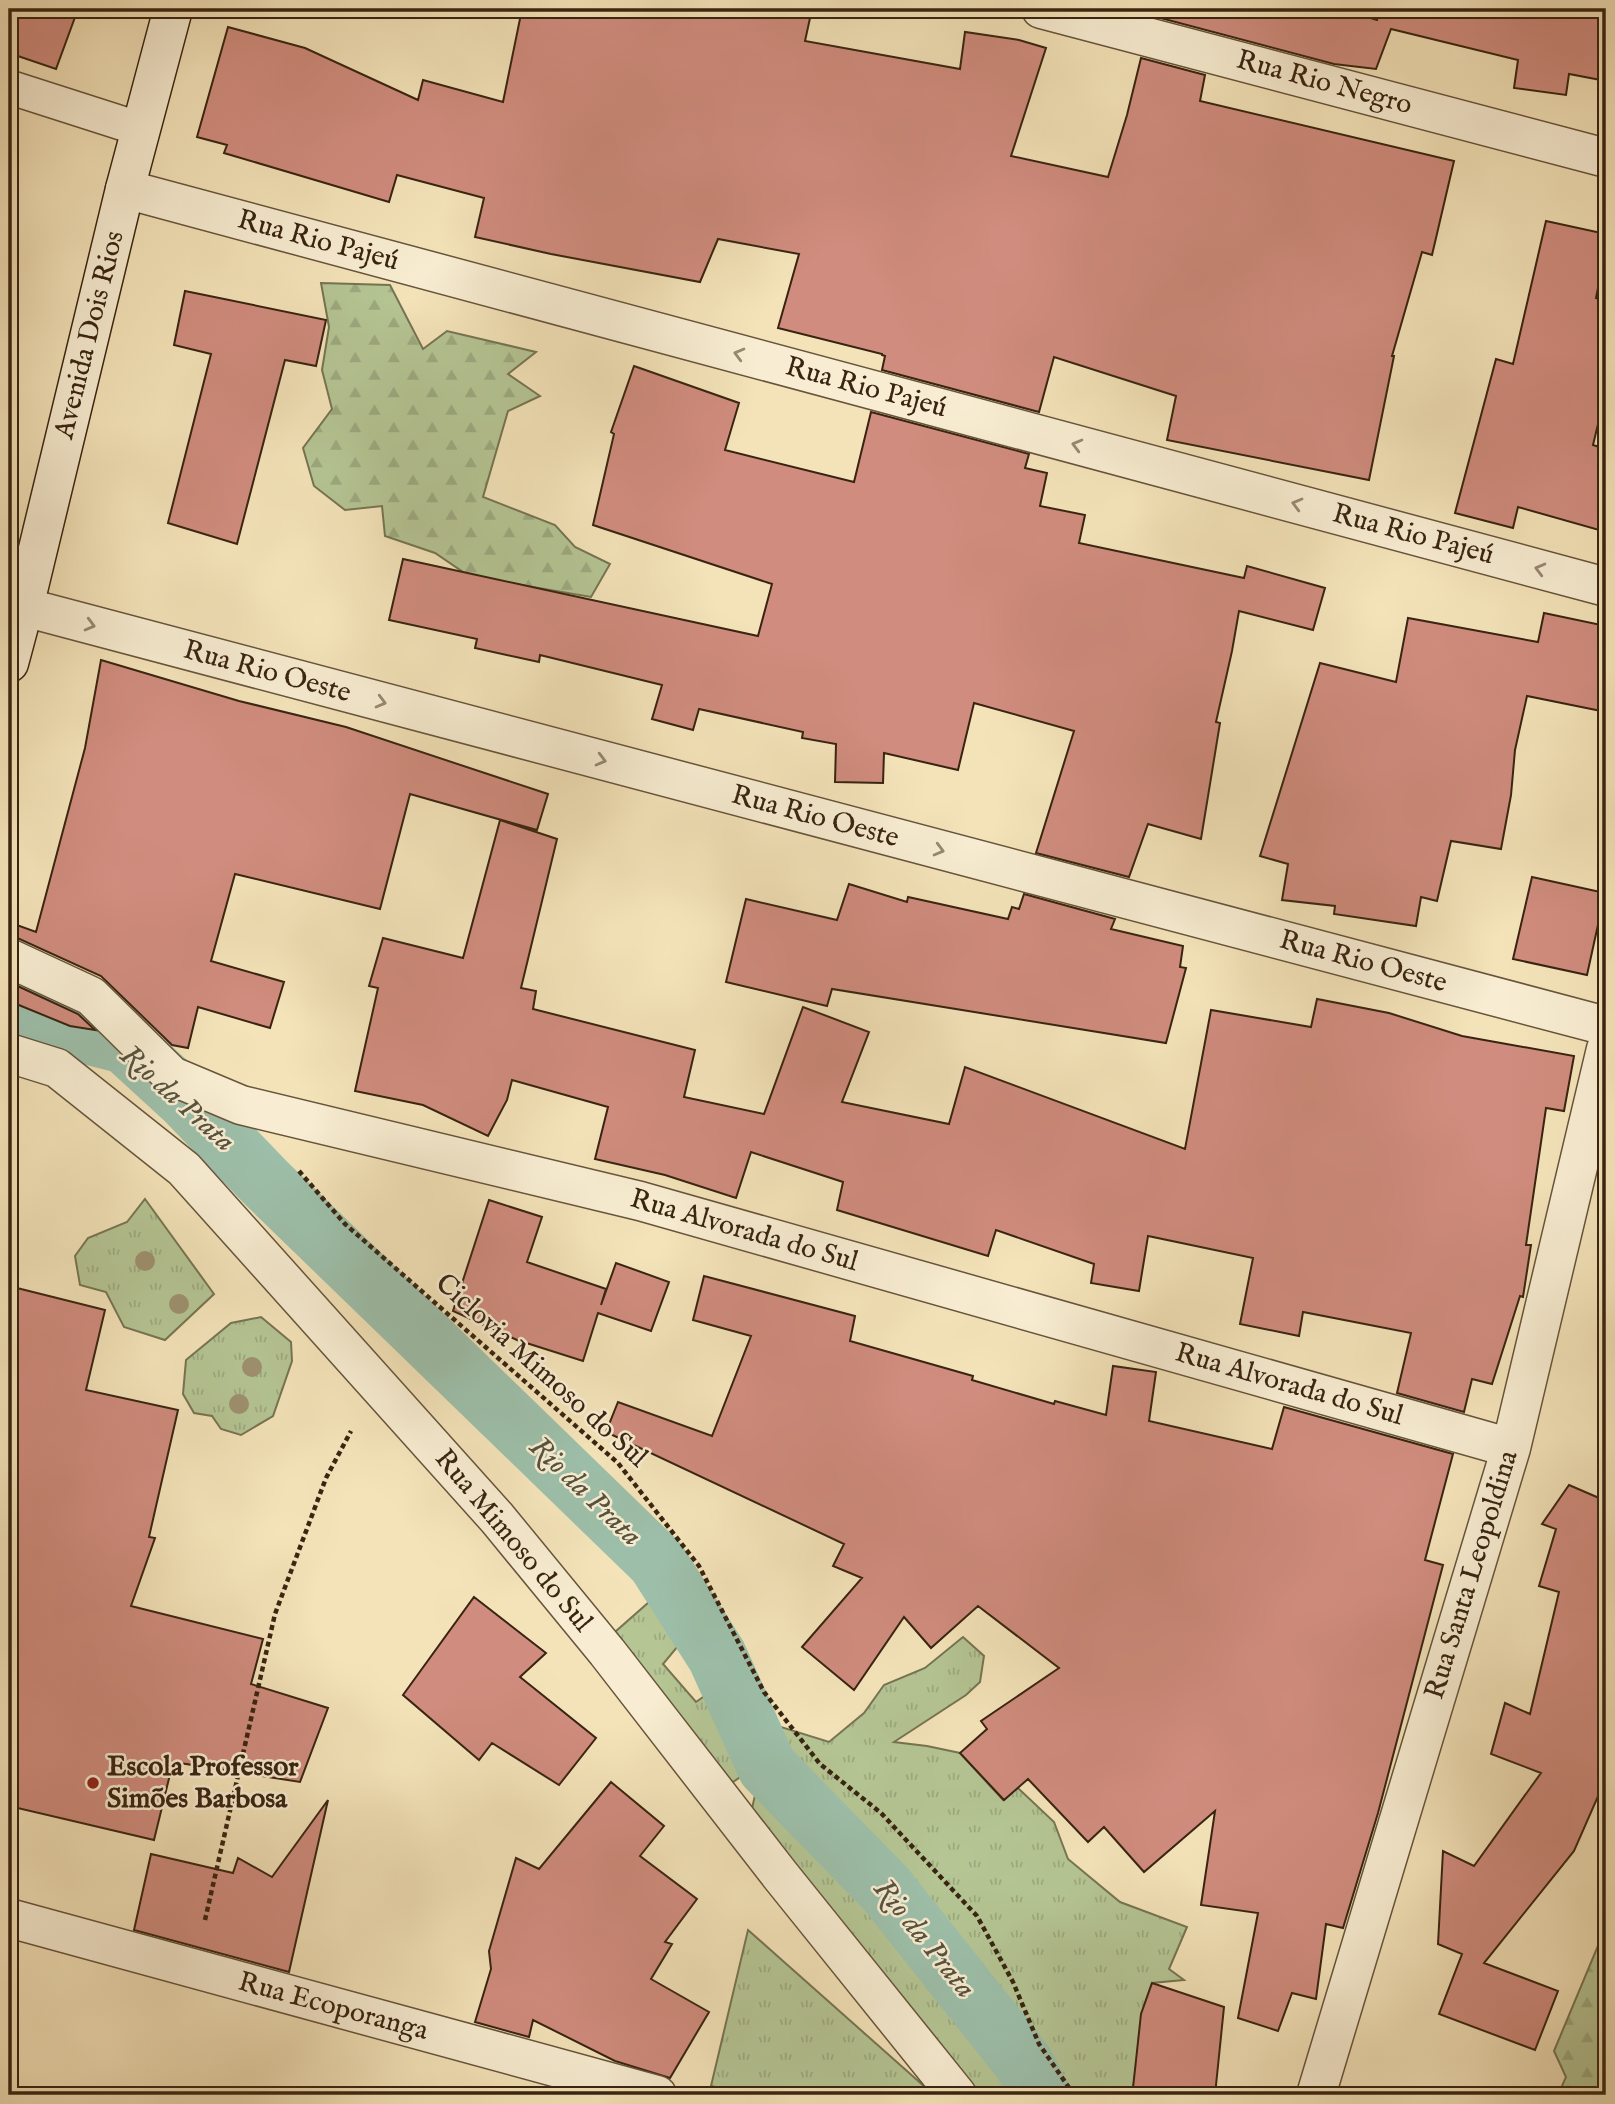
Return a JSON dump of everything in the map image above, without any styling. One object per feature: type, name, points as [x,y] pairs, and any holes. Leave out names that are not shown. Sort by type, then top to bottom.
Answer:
[{"type":"street","name":"Avenida Dois Rios","points":[[9,663],[140,129],[173,9]]},
{"type":"street","name":"Rua Rio Negro","points":[[1041,9],[1606,158]]},
{"type":"street","name":"Rua Rio Pajeú","points":[[125,189],[1606,587]]},
{"type":"street","name":"Rua Rio Oeste","points":[[24,607],[1606,1026]]},
{"type":"street","name":"Rua Alvorada do Sul","points":[[9,958],[91,996],[172,1076],[241,1105],[640,1201],[1511,1448]]},
{"type":"street","name":"Rua Santa Leopoldina","points":[[1316,2095],[1511,1448],[1606,1049]]},
{"type":"street","name":"Rua Mimoso do Sul","points":[[9,1053],[57,1068],[184,1168],[497,1518],[590,1631],[780,1875],[957,2095]]},
{"type":"street","name":"Rua Ecoporanga","points":[[9,1918],[657,2095]]},
{"type":"lane","points":[[9,88],[140,129]]},
{"type":"path","name":"Ciclovia Mimoso do Sul","points":[[293,1165],[345,1224],[618,1462],[699,1566],[764,1692],[820,1764],[881,1813],[977,1916],[1013,1982],[1039,2044],[1074,2095]]},
{"type":"path","points":[[194,1969],[275,1614],[327,1478],[376,1384]]},
{"type":"green space","points":[[321,283],[390,285],[423,349],[447,331],[536,352],[508,374],[540,396],[508,411],[483,497],[555,525],[575,547],[610,564],[591,597],[469,576],[435,553],[385,536],[382,506],[345,510],[314,486],[303,448],[332,409],[322,370],[329,327]]},
{"type":"green space","points":[[145,1199],[214,1294],[165,1340],[124,1327],[106,1292],[80,1285],[75,1256],[88,1238],[127,1222]]},
{"type":"green space","points":[[261,1317],[291,1342],[292,1361],[273,1416],[241,1435],[221,1429],[212,1416],[194,1413],[183,1394],[186,1360],[231,1323]]},
{"type":"green space","points":[[657,1595],[688,1634],[663,1664],[696,1702],[740,1671],[771,1724],[829,1742],[864,1713],[884,1685],[925,1668],[963,1637],[984,1656],[980,1682],[966,1695],[894,1742],[960,1753],[1003,1800],[1018,1788],[1054,1822],[1068,1859],[1120,1902],[1187,1927],[1169,1969],[1184,1980],[1152,1983],[1144,2007],[1133,2088],[1148,2095],[979,2095],[750,1817],[756,1791],[745,1774],[727,1786],[615,1632]]},
{"type":"green space","points":[[1605,1929],[1606,2095],[1558,2095],[1566,2077],[1554,2051]]},
{"type":"green space","points":[[748,1930],[934,2095],[749,2095],[711,2086]]},
{"type":"building","points":[[9,9],[78,9],[56,69],[9,53]]},
{"type":"building","points":[[522,9],[812,9],[805,41],[960,69],[965,32],[1019,40],[1046,48],[1011,156],[1108,177],[1141,58],[1205,75],[1200,101],[1454,161],[1432,255],[1422,252],[1392,356],[1369,480],[1167,440],[1176,396],[1054,357],[1039,412],[882,370],[885,356],[882,354],[778,328],[799,254],[718,239],[700,282],[551,254],[475,237],[484,198],[397,175],[389,202],[224,153],[227,145],[197,137],[228,27],[305,48],[418,100],[423,80],[503,102]]},
{"type":"building","points":[[1134,9],[1341,9],[1377,20],[1379,9],[1606,9],[1606,81],[1569,74],[1566,95],[1514,88],[1518,60],[1391,29],[1376,69],[1334,64]]},
{"type":"building","points":[[1546,221],[1606,234],[1606,248],[1596,298],[1606,301],[1606,391],[1593,445],[1606,449],[1606,532],[1518,507],[1513,528],[1455,513],[1496,359],[1513,364]]},
{"type":"building","points":[[185,291],[326,320],[316,366],[285,360],[237,544],[168,523],[211,354],[174,345]]},
{"type":"building","points":[[634,366],[739,403],[725,450],[854,482],[871,412],[1029,454],[1025,468],[1047,473],[1040,506],[1085,515],[1079,543],[1244,578],[1247,566],[1325,588],[1313,630],[1239,611],[1216,722],[1220,723],[1201,839],[1148,824],[1129,877],[1036,853],[1074,731],[974,703],[958,770],[884,753],[883,783],[835,782],[836,744],[802,738],[803,732],[699,709],[693,730],[652,719],[662,685],[540,655],[539,662],[475,648],[477,639],[389,620],[403,559],[758,636],[772,584],[593,525],[614,434],[611,432]]},
{"type":"building","points":[[1544,613],[1606,626],[1606,712],[1527,696],[1515,750],[1511,795],[1501,849],[1451,841],[1437,901],[1421,897],[1416,926],[1334,914],[1335,906],[1282,900],[1288,864],[1260,856],[1320,663],[1396,682],[1408,618],[1538,642]]},
{"type":"building","points":[[101,660],[239,701],[346,727],[548,794],[537,830],[410,794],[380,909],[235,874],[211,961],[284,982],[270,1028],[198,1007],[188,1048],[172,1045],[101,976],[15,937],[17,925],[36,932],[85,748]]},
{"type":"building","points":[[500,820],[557,839],[521,988],[536,991],[533,1009],[695,1050],[684,1097],[764,1114],[803,1007],[869,1032],[842,1102],[949,1124],[965,1067],[1185,1149],[1211,1010],[1311,1027],[1317,999],[1389,1013],[1462,1036],[1574,1056],[1564,1111],[1546,1108],[1526,1245],[1531,1245],[1523,1297],[1520,1296],[1492,1384],[1472,1379],[1464,1412],[1397,1393],[1411,1333],[1303,1312],[1299,1336],[1240,1324],[1253,1258],[1148,1236],[1139,1291],[1091,1283],[1094,1264],[996,1230],[988,1256],[837,1210],[843,1182],[751,1152],[736,1198],[665,1175],[595,1159],[608,1107],[512,1080],[507,1100],[488,1136],[423,1105],[355,1091],[378,988],[369,986],[383,938],[463,958]]},
{"type":"building","points":[[1532,877],[1605,893],[1587,975],[1513,959]]},
{"type":"building","points":[[849,884],[907,902],[908,897],[1008,919],[1012,907],[1019,909],[1024,894],[1115,919],[1111,929],[1183,946],[1180,967],[1186,968],[1166,1043],[832,989],[827,1006],[726,982],[746,899],[837,920]]},
{"type":"building","points":[[9,982],[78,1014],[95,1030],[70,1026],[9,1001]]},
{"type":"building","points":[[489,1200],[542,1217],[527,1262],[606,1289],[601,1305],[616,1263],[669,1282],[651,1331],[598,1313],[583,1361],[517,1340],[453,1311]]},
{"type":"building","points":[[704,1276],[855,1316],[850,1341],[973,1376],[972,1380],[1054,1404],[1055,1401],[1106,1415],[1113,1366],[1156,1372],[1149,1421],[1272,1449],[1284,1407],[1453,1454],[1425,1560],[1443,1565],[1378,1813],[1343,1928],[1326,1924],[1316,1999],[1292,1993],[1278,2031],[1238,2018],[1258,1913],[1201,1905],[1215,1811],[1144,1872],[1104,1827],[1088,1842],[1028,1779],[1004,1800],[960,1753],[987,1729],[981,1721],[1059,1668],[978,1606],[931,1648],[904,1617],[854,1690],[802,1647],[862,1578],[833,1566],[844,1544],[606,1432],[618,1402],[712,1436],[751,1336],[693,1320]]},
{"type":"building","points":[[9,1286],[105,1310],[86,1390],[178,1410],[149,1537],[155,1538],[131,1606],[263,1639],[251,1684],[328,1708],[300,1782],[173,1762],[154,1840],[9,1806]]},
{"type":"building","points":[[1569,1485],[1606,1501],[1606,1778],[1574,1851],[1484,1963],[1558,1991],[1535,2050],[1439,2014],[1462,1954],[1438,1944],[1443,1851],[1474,1866],[1541,1773],[1491,1754],[1505,1703],[1530,1714],[1559,1592],[1539,1586],[1556,1529],[1542,1524]]},
{"type":"building","points":[[474,1597],[546,1653],[520,1677],[596,1738],[559,1785],[492,1743],[479,1760],[403,1695]]},
{"type":"building","points":[[611,1782],[664,1826],[640,1856],[697,1899],[665,1942],[672,1944],[651,1979],[709,2012],[670,2078],[615,2061],[533,2020],[529,2037],[475,2022],[491,1969],[489,1951],[516,1858],[539,1869]]},
{"type":"building","points":[[328,1800],[289,1972],[134,1930],[151,1854],[233,1873],[238,1858],[272,1877]]},
{"type":"building","points":[[1152,1983],[1224,2007],[1215,2095],[1133,2088],[1141,2014]]},
{"type":"waterway","name":"Rio da Prata","points":[[9,1014],[125,1044],[186,1100],[266,1183],[657,1562],[717,1656],[767,1767],[886,1889],[1023,2062],[1041,2095]]},
{"type":"place","name":"Escola Professor Simões Barbosa","points":[[93,1783]]}]
